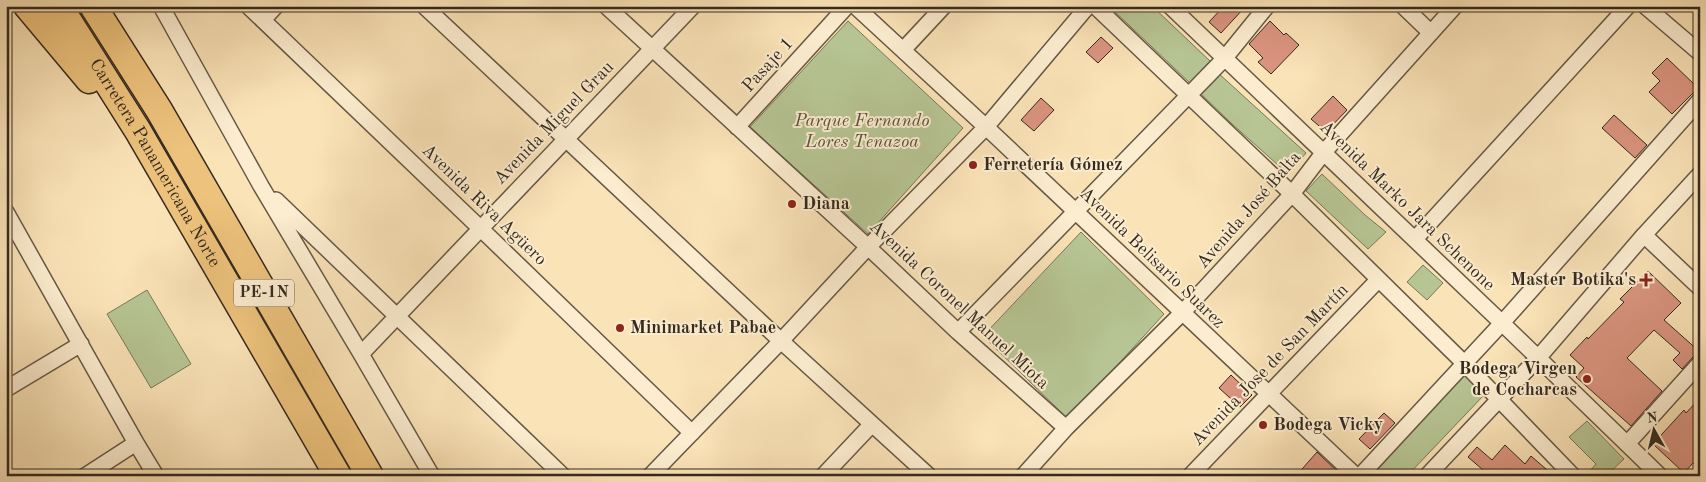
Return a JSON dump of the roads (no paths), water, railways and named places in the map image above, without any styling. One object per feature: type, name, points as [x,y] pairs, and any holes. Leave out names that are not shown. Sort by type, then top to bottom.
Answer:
[{"type":"highway","points":[[26,6],[116,113],[138,131]]},
{"type":"highway","name":"Carretera Panamericana Norte","points":[[59,6],[138,131],[338,476]]},
{"type":"highway","name":"Carretera Panamericana Norte","points":[[93,6],[159,110],[370,476]]},
{"type":"highway","points":[[115,6],[159,110]]},
{"type":"street","points":[[161,6],[261,186],[432,476]]},
{"type":"street","name":"Avenida Riva Agüero","points":[[248,6],[692,433]]},
{"type":"street","points":[[263,20],[276,6]]},
{"type":"street","points":[[424,6],[781,341],[929,476]]},
{"type":"street","name":"Avenida Coronel Manuel Miota","points":[[606,6],[958,332],[1066,428]]},
{"type":"street","name":"Avenida Miguel Grau","points":[[361,354],[396,315],[693,6]]},
{"type":"street","name":"Pasaje 1","points":[[737,127],[847,6]]},
{"type":"street","name":"Avenida Belisario Suarez","points":[[855,6],[986,127],[1268,394],[1358,476]]},
{"type":"street","points":[[903,50],[944,6]]},
{"type":"street","points":[[650,476],[781,341],[868,247],[986,127],[1088,6]]},
{"type":"street","points":[[1095,6],[1292,194],[1465,364],[1573,476]]},
{"type":"street","name":"Avenida Marko Jara Schenone","points":[[1170,6],[1660,476]]},
{"type":"street","points":[[958,332],[1224,59],[1267,6]]},
{"type":"street","points":[[1403,6],[1431,33]]},
{"type":"street","name":"Avenida José Balta","points":[[1023,476],[1066,428],[1182,313],[1292,194],[1324,152],[1455,6]]},
{"type":"street","points":[[1414,239],[1628,6]]},
{"type":"street","points":[[1645,6],[1700,53]]},
{"type":"street","points":[[1358,476],[1465,364],[1700,100]]},
{"type":"street","points":[[1427,476],[1538,358],[1700,174]]},
{"type":"street","points":[[261,186],[563,476]]},
{"type":"street","points":[[6,212],[156,476]]},
{"type":"street","points":[[1644,236],[1700,288]]},
{"type":"street","name":"Avenida Jose de San Martín","points":[[1190,476],[1378,280]]},
{"type":"street","points":[[6,389],[80,344]]},
{"type":"street","points":[[1627,444],[1700,363]]},
{"type":"street","points":[[823,476],[872,424]]},
{"type":"street","points":[[85,476],[136,443]]},
{"type":"place","name":"Ferretería Gómez","points":[[973,165]]},
{"type":"place","name":"Diana","points":[[792,204]]},
{"type":"place","name":"Master Botika's","points":[[1646,280]]},
{"type":"place","name":"Minimarket Pabae","points":[[620,328]]},
{"type":"place","name":"Bodega Virgen de Cocharcas","points":[[1587,379]]},
{"type":"place","name":"Bodega Vicky","points":[[1263,425]]},
{"type":"park label","name":"Parque Fernando Lores Tenazoa","points":[[862,131]]}]
